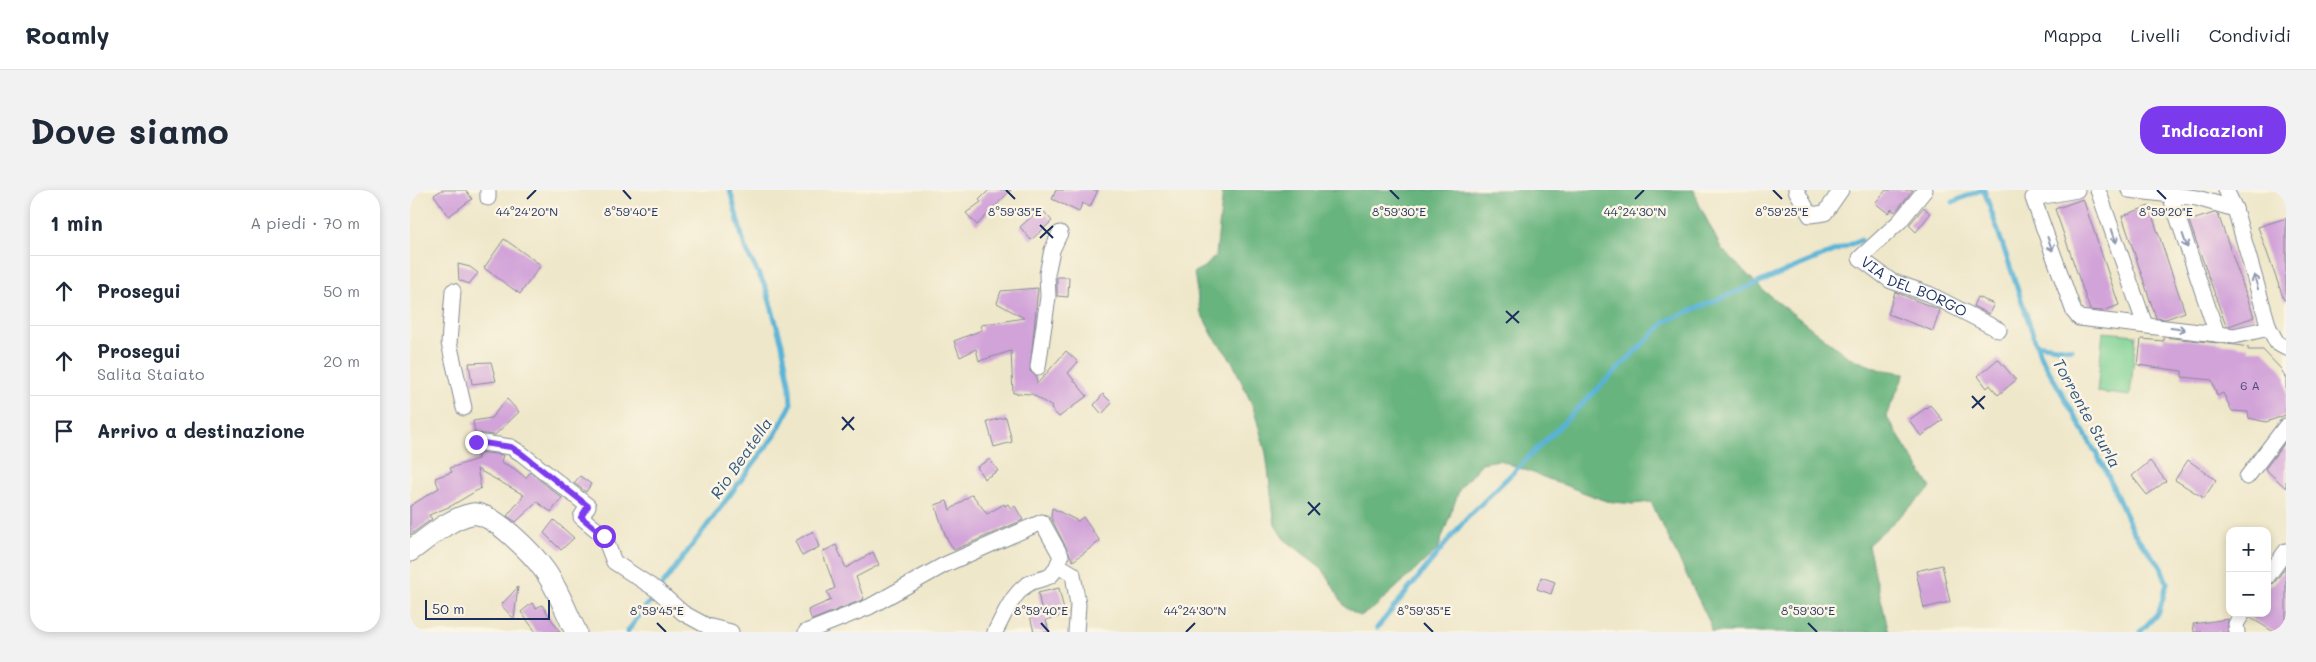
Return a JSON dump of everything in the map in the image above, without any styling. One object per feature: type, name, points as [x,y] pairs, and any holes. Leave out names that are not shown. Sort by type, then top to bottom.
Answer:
[{"type":"main road","points":[[410,550],[448,524],[471,514],[481,513],[491,518],[533,557],[545,571],[576,632]]},
{"type":"street","points":[[1796,190],[1810,215],[1825,213],[1841,190]]},
{"type":"street","name":"VIA DEL BORGO","points":[[1925,190],[1900,221],[1860,258],[1891,281],[1929,294],[1999,330]]},
{"type":"street","points":[[2077,190],[2033,198],[2074,312],[2079,318],[2234,336],[2269,328]]},
{"type":"street","points":[[2098,190],[2145,325]]},
{"type":"street","points":[[2129,190],[2197,198],[2235,210]]},
{"type":"street","points":[[2226,190],[2235,210],[2269,328],[2277,343],[2286,348]]},
{"type":"street","points":[[2170,195],[2217,334]]},
{"type":"street","points":[[1038,367],[1048,297],[1046,274],[1052,250],[1060,233]]},
{"type":"street","points":[[453,292],[449,343],[464,408]]},
{"type":"street","points":[[2247,477],[2286,426]]},
{"type":"street","points":[[476,442],[511,447],[522,454],[588,506],[581,517],[604,536],[614,562],[657,590],[683,613],[707,626],[730,632]]},
{"type":"street","points":[[806,632],[869,607],[944,565],[1042,522],[1061,556],[1058,565],[1051,577],[1026,586],[1013,600],[995,632]]},
{"type":"street","points":[[2271,572],[2286,551]]},
{"type":"street","points":[[1058,565],[1073,574],[1078,605],[1076,632]]},
{"type":"street","points":[[2237,632],[2236,624],[2240,617]]},
{"type":"green space","points":[[1223,190],[1694,190],[1721,248],[1765,292],[1847,356],[1878,369],[1905,373],[1886,416],[1931,488],[1868,545],[1889,632],[1711,632],[1710,623],[1651,502],[1633,504],[1606,501],[1499,460],[1482,463],[1460,488],[1438,549],[1374,608],[1360,616],[1345,607],[1322,568],[1284,539],[1275,525],[1266,453],[1253,407],[1232,361],[1213,336],[1200,311],[1194,272],[1206,266],[1216,255]]},
{"type":"green space","points":[[2103,332],[2136,335],[2130,396],[2097,392]]},
{"type":"building","points":[[442,190],[466,190],[472,199],[449,216],[434,195]]},
{"type":"building","points":[[989,190],[1011,190],[977,225],[966,213],[981,202],[979,200]]},
{"type":"building","points":[[1056,190],[1098,190],[1090,207],[1082,203],[1079,212],[1052,199]]},
{"type":"building","points":[[1886,190],[1913,190],[1895,212],[1892,209],[1888,213],[1875,203]]},
{"type":"building","points":[[2083,199],[2119,305],[2103,311],[2090,310],[2055,209]]},
{"type":"building","points":[[2149,206],[2185,312],[2166,319],[2156,318],[2122,216]]},
{"type":"building","points":[[1924,207],[1930,214],[1916,232],[1909,225]]},
{"type":"building","points":[[1041,208],[1052,221],[1031,240],[1020,227]]},
{"type":"building","points":[[2214,213],[2218,214],[2254,317],[2229,326],[2226,326],[2189,221]]},
{"type":"building","points":[[2286,218],[2286,300],[2284,300],[2258,227]]},
{"type":"building","points":[[504,239],[541,265],[520,294],[484,268]]},
{"type":"building","points":[[458,264],[470,267],[478,273],[469,284],[459,280]]},
{"type":"building","points":[[1057,277],[1069,277],[1068,297],[1057,296]]},
{"type":"building","points":[[1038,288],[1030,371],[1036,376],[1037,384],[1066,351],[1078,362],[1068,373],[1087,396],[1059,417],[1051,409],[1052,407],[1032,394],[1013,393],[1011,351],[979,361],[976,349],[960,357],[954,341],[982,330],[981,325],[1024,318],[997,303],[1001,291]]},
{"type":"building","points":[[1895,292],[1940,310],[1933,331],[1888,314]]},
{"type":"building","points":[[1977,297],[1994,304],[1989,314],[1973,306]]},
{"type":"building","points":[[2163,337],[2236,345],[2248,347],[2248,350],[2263,350],[2281,369],[2286,379],[2286,415],[2266,422],[2249,418],[2248,412],[2232,411],[2223,393],[2217,396],[2212,380],[2182,377],[2182,371],[2138,365],[2141,339],[2164,341]]},
{"type":"building","points":[[1998,359],[2016,380],[1998,395],[1990,385],[1987,388],[1978,376]]},
{"type":"building","points":[[491,362],[496,381],[472,384],[469,363]]},
{"type":"building","points":[[1103,394],[1112,403],[1102,414],[1094,405]]},
{"type":"building","points":[[507,399],[519,412],[495,435],[475,433],[473,421],[491,418]]},
{"type":"building","points":[[1930,405],[1943,420],[1921,436],[1909,420]]},
{"type":"building","points":[[1006,417],[1012,442],[994,447],[987,422]]},
{"type":"building","points":[[2286,441],[2286,488],[2265,469]]},
{"type":"building","points":[[478,452],[503,455],[501,462],[515,469],[526,478],[530,472],[562,498],[551,512],[537,502],[516,522],[507,516],[524,495],[477,469],[481,488],[451,506],[429,515],[432,519],[410,535],[410,506],[439,488],[435,478],[452,472],[450,468],[478,459]]},
{"type":"building","points":[[990,459],[998,471],[984,479],[977,467]]},
{"type":"building","points":[[2188,460],[2216,480],[2204,498],[2175,480]]},
{"type":"building","points":[[2150,461],[2166,481],[2147,495],[2132,476]]},
{"type":"building","points":[[580,476],[591,484],[586,492],[574,483]]},
{"type":"building","points":[[972,494],[987,514],[1004,504],[1005,506],[1008,504],[1011,509],[1015,506],[1023,520],[954,550],[946,537],[935,505],[947,501],[950,510]]},
{"type":"building","points":[[1052,508],[1078,521],[1083,517],[1100,541],[1073,561],[1051,518]]},
{"type":"building","points":[[554,520],[574,538],[561,550],[544,533]]},
{"type":"building","points":[[813,531],[819,547],[802,556],[795,541]]},
{"type":"building","points":[[836,545],[846,568],[873,552],[879,565],[856,577],[864,599],[812,620],[808,610],[831,600],[827,592],[835,588],[822,552]]},
{"type":"building","points":[[1942,565],[1950,602],[1924,608],[1916,571]]},
{"type":"building","points":[[2286,567],[2286,632],[2274,632],[2251,618],[2271,617],[2271,584]]},
{"type":"building","points":[[1541,577],[1555,582],[1551,594],[1537,589]]},
{"type":"building","points":[[518,587],[514,619],[501,605]]},
{"type":"building","points":[[1059,588],[1065,615],[1046,620],[1049,632],[1034,632],[1029,612],[1041,608],[1038,593]]},
{"type":"building","points":[[532,603],[536,608],[542,605],[560,632],[536,632],[521,612]]},
{"type":"building","points":[[2228,619],[2228,632],[2194,632],[2193,624]]},
{"type":"waterway","name":"Rio Beatella","points":[[627,632],[775,435],[791,405],[782,344],[766,288],[745,248],[730,190]]},
{"type":"waterway","points":[[1953,202],[1981,190]]},
{"type":"waterway","name":"Torrente Sturla","points":[[1984,190],[2040,355],[2105,469],[2133,532],[2161,567],[2167,583],[2159,612],[2140,632]]},
{"type":"waterway","points":[[1377,628],[1465,520],[1666,321],[1861,240]]},
{"type":"waterway","points":[[2036,344],[2071,349]]},
{"type":"route","points":[[476,442],[511,447],[522,454],[588,506],[581,517],[604,536]]}]
